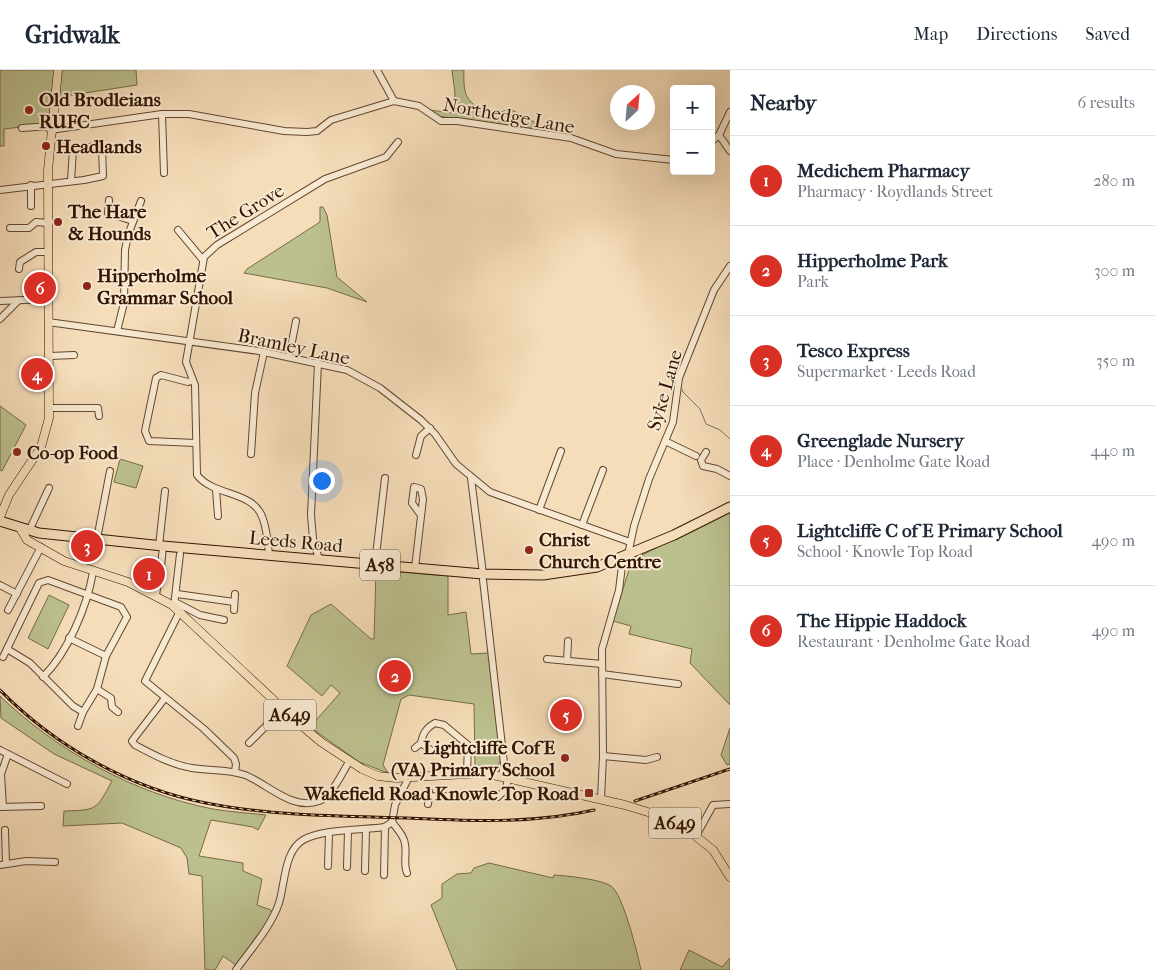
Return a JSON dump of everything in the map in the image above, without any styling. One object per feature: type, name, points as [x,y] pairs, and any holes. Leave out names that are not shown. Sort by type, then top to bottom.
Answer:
[{"type":"highway","name":"Leeds Road","points":[[0,519],[25,530],[97,539],[375,564],[483,577],[542,575],[597,567],[626,556],[729,508]]},
{"type":"main road","points":[[0,519],[10,494],[41,447],[50,408],[48,183],[51,128],[58,70]]},
{"type":"main road","name":"A649","points":[[25,530],[27,540],[64,561],[128,582],[176,606],[283,709],[311,734],[349,762],[378,776],[409,777],[467,772],[505,777],[651,813],[680,826],[696,836],[713,850],[730,876]]},
{"type":"street","points":[[377,70],[394,102]]},
{"type":"street","name":"Northedge Lane","points":[[22,128],[51,128],[162,114],[189,114],[284,131],[307,132],[317,131],[331,120],[394,102],[419,106],[441,121],[571,138],[616,154],[670,160]]},
{"type":"street","points":[[715,137],[730,112]]},
{"type":"street","points":[[162,114],[164,173]]},
{"type":"street","points":[[718,134],[730,151]]},
{"type":"street","name":"The Grove","points":[[216,489],[203,483],[197,475],[195,385],[186,362],[203,260],[217,245],[325,179],[386,157],[398,142]]},
{"type":"street","points":[[0,190],[31,185],[71,181],[103,176],[102,148],[98,146],[73,149],[71,181]]},
{"type":"street","points":[[31,185],[31,206]]},
{"type":"street","points":[[108,200],[108,213],[133,221]]},
{"type":"street","points":[[117,331],[124,303],[125,250],[141,201]]},
{"type":"street","points":[[10,228],[29,228],[36,222],[48,223]]},
{"type":"street","points":[[178,230],[203,260]]},
{"type":"street","points":[[19,268],[20,262],[36,252],[48,252]]},
{"type":"street","name":"Syke Lane","points":[[601,800],[603,756],[602,649],[648,479],[673,422],[679,378],[714,290],[730,266]]},
{"type":"street","points":[[0,301],[48,299]]},
{"type":"street","points":[[0,319],[18,301]]},
{"type":"street","points":[[289,357],[296,321]]},
{"type":"street","name":"Bramley Lane","points":[[48,322],[264,352],[338,367],[369,381],[430,428],[448,454],[471,478],[500,497],[630,542]]},
{"type":"street","points":[[251,454],[255,393],[264,352]]},
{"type":"street","points":[[50,356],[74,355]]},
{"type":"street","points":[[318,363],[311,515],[313,538],[319,559]]},
{"type":"street","points":[[193,380],[188,382],[161,375],[156,378],[145,431],[150,441],[196,443]]},
{"type":"street","points":[[50,408],[98,408],[99,416]]},
{"type":"street","points":[[416,455],[421,436],[430,428]]},
{"type":"street","points":[[665,441],[696,456]]},
{"type":"street","points":[[539,510],[562,451]]},
{"type":"street","points":[[706,452],[701,460],[703,466],[707,469],[717,469],[730,476]]},
{"type":"street","points":[[582,525],[603,470]]},
{"type":"street","points":[[97,539],[110,472]]},
{"type":"street","points":[[375,564],[385,478]]},
{"type":"street","points":[[428,804],[429,794],[498,797],[506,789],[471,478]]},
{"type":"street","points":[[25,530],[49,488]]},
{"type":"street","points":[[218,516],[216,489],[245,499],[256,506],[263,519],[269,555]]},
{"type":"street","points":[[156,595],[161,569],[165,491]]},
{"type":"street","points":[[415,568],[420,514]]},
{"type":"street","points":[[8,610],[41,547]]},
{"type":"street","points":[[180,554],[176,606],[146,681],[207,732],[234,758],[236,764],[235,772]]},
{"type":"street","points":[[44,677],[57,664],[89,596],[93,572]]},
{"type":"street","points":[[3,657],[39,582],[48,580],[121,608],[127,616],[106,656],[97,689],[83,712],[78,726]]},
{"type":"street","points":[[0,585],[17,594]]},
{"type":"street","points":[[177,594],[234,602]]},
{"type":"street","points":[[234,610],[235,594]]},
{"type":"street","points":[[176,606],[200,615],[224,620]]},
{"type":"street","points":[[69,638],[106,656]]},
{"type":"street","points":[[567,661],[568,641]]},
{"type":"street","points":[[7,649],[30,663],[73,706],[83,712]]},
{"type":"street","points":[[547,659],[602,664]]},
{"type":"street","points":[[602,674],[678,684]]},
{"type":"street","points":[[97,689],[111,698],[112,707],[118,712]]},
{"type":"street","points":[[165,698],[133,738],[133,744],[190,768],[235,772],[266,785],[288,799],[306,803],[319,801],[326,796],[349,762]]},
{"type":"street","points":[[249,743],[283,709]]},
{"type":"street","points":[[415,748],[421,743],[422,734],[428,727],[435,723],[444,725],[468,745],[467,772]]},
{"type":"street","points":[[421,743],[432,751]]},
{"type":"street","points":[[0,750],[67,784]]},
{"type":"street","points":[[8,754],[1,774],[1,807],[41,806]]},
{"type":"street","points":[[603,756],[646,760],[656,757]]},
{"type":"street","points":[[236,970],[275,915],[284,886],[286,870],[300,841],[311,836],[329,833],[385,827],[392,822],[395,805],[409,777]]},
{"type":"street","points":[[696,836],[713,805],[730,804]]},
{"type":"street","points":[[392,822],[403,836],[406,844],[405,867],[407,873]]},
{"type":"street","points":[[384,874],[385,827]]},
{"type":"street","points":[[364,871],[366,829]]},
{"type":"street","points":[[5,830],[3,865],[26,861],[55,862]]},
{"type":"street","points":[[347,867],[348,831]]},
{"type":"street","points":[[328,866],[329,833]]},
{"type":"green space","name":"Old Brodleians RUFC","points":[[0,70],[136,70],[137,85],[59,97],[55,123],[4,129],[4,146],[0,146]]},
{"type":"green space","points":[[452,70],[464,70],[464,87],[468,98],[489,116],[510,109],[551,131],[437,116],[429,110],[453,113],[455,93]]},
{"type":"green space","points":[[320,207],[323,207],[327,215],[337,277],[367,302],[327,288],[244,273],[247,269],[320,222]]},
{"type":"green space","points":[[0,406],[26,425],[2,471],[0,470]]},
{"type":"green space","points":[[120,459],[143,466],[136,488],[114,482]]},
{"type":"green space","points":[[730,511],[730,705],[690,663],[692,649],[629,634],[631,626],[613,621],[632,560]]},
{"type":"green space","points":[[376,570],[448,576],[448,615],[466,612],[471,654],[489,653],[501,760],[497,766],[475,766],[474,704],[409,695],[401,699],[383,765],[388,773],[359,762],[310,727],[340,693],[331,685],[322,696],[287,666],[311,615],[331,604],[371,639],[374,639]]},
{"type":"green space","points":[[49,595],[69,605],[48,649],[28,638]]},
{"type":"green space","points":[[0,696],[46,735],[99,768],[126,781],[184,802],[219,810],[266,815],[258,830],[253,827],[211,820],[199,856],[243,863],[243,871],[262,879],[257,905],[271,910],[272,915],[236,965],[223,956],[215,970],[205,970],[202,876],[189,874],[187,858],[181,848],[122,823],[63,826],[64,811],[84,810],[95,806],[103,798],[112,781],[54,754],[1,718]]},
{"type":"green space","points":[[730,728],[730,764],[727,765],[721,755]]},
{"type":"green space","points":[[489,863],[553,878],[554,875],[575,877],[599,881],[611,886],[616,891],[625,912],[641,970],[457,970],[431,905],[442,898],[442,884],[457,874],[471,873],[474,868]]},
{"type":"green space","points":[[689,950],[722,967],[730,958],[730,970],[680,970]]},
{"type":"waterway","points":[[682,389],[700,409],[706,424],[720,430],[730,439]]},
{"type":"railway","points":[[0,690],[45,729],[95,762],[149,787],[206,803],[256,811],[306,815],[477,820],[548,818],[594,810]]},
{"type":"railway","points":[[635,801],[730,769]]},
{"type":"place","name":"Old Brodleians RUFC","points":[[29,110]]},
{"type":"place","name":"Headlands","points":[[46,146]]},
{"type":"place","name":"The Hare & Hounds","points":[[58,222]]},
{"type":"place","name":"Hipperholme Grammar School","points":[[87,286]]},
{"type":"place","name":"The Hippie Haddock","points":[[40,288]]},
{"type":"place","name":"Greenglade Nursery","points":[[37,374]]},
{"type":"place","name":"Co-op Food","points":[[17,452]]},
{"type":"place","name":"Tesco Express","points":[[87,546]]},
{"type":"place","name":"Christ Church Centre","points":[[529,550]]},
{"type":"place","name":"Medichem Pharmacy","points":[[149,574]]},
{"type":"place","name":"Hipperholme Park","points":[[395,676]]},
{"type":"place","name":"Lightcliffe C of E Primary School","points":[[566,715]]},
{"type":"place","name":"Lightcliffe CofE (VA) Primary School","points":[[565,758]]},
{"type":"place","name":"Wakefield Road Knowle Top Road","points":[[589,793]]}]
